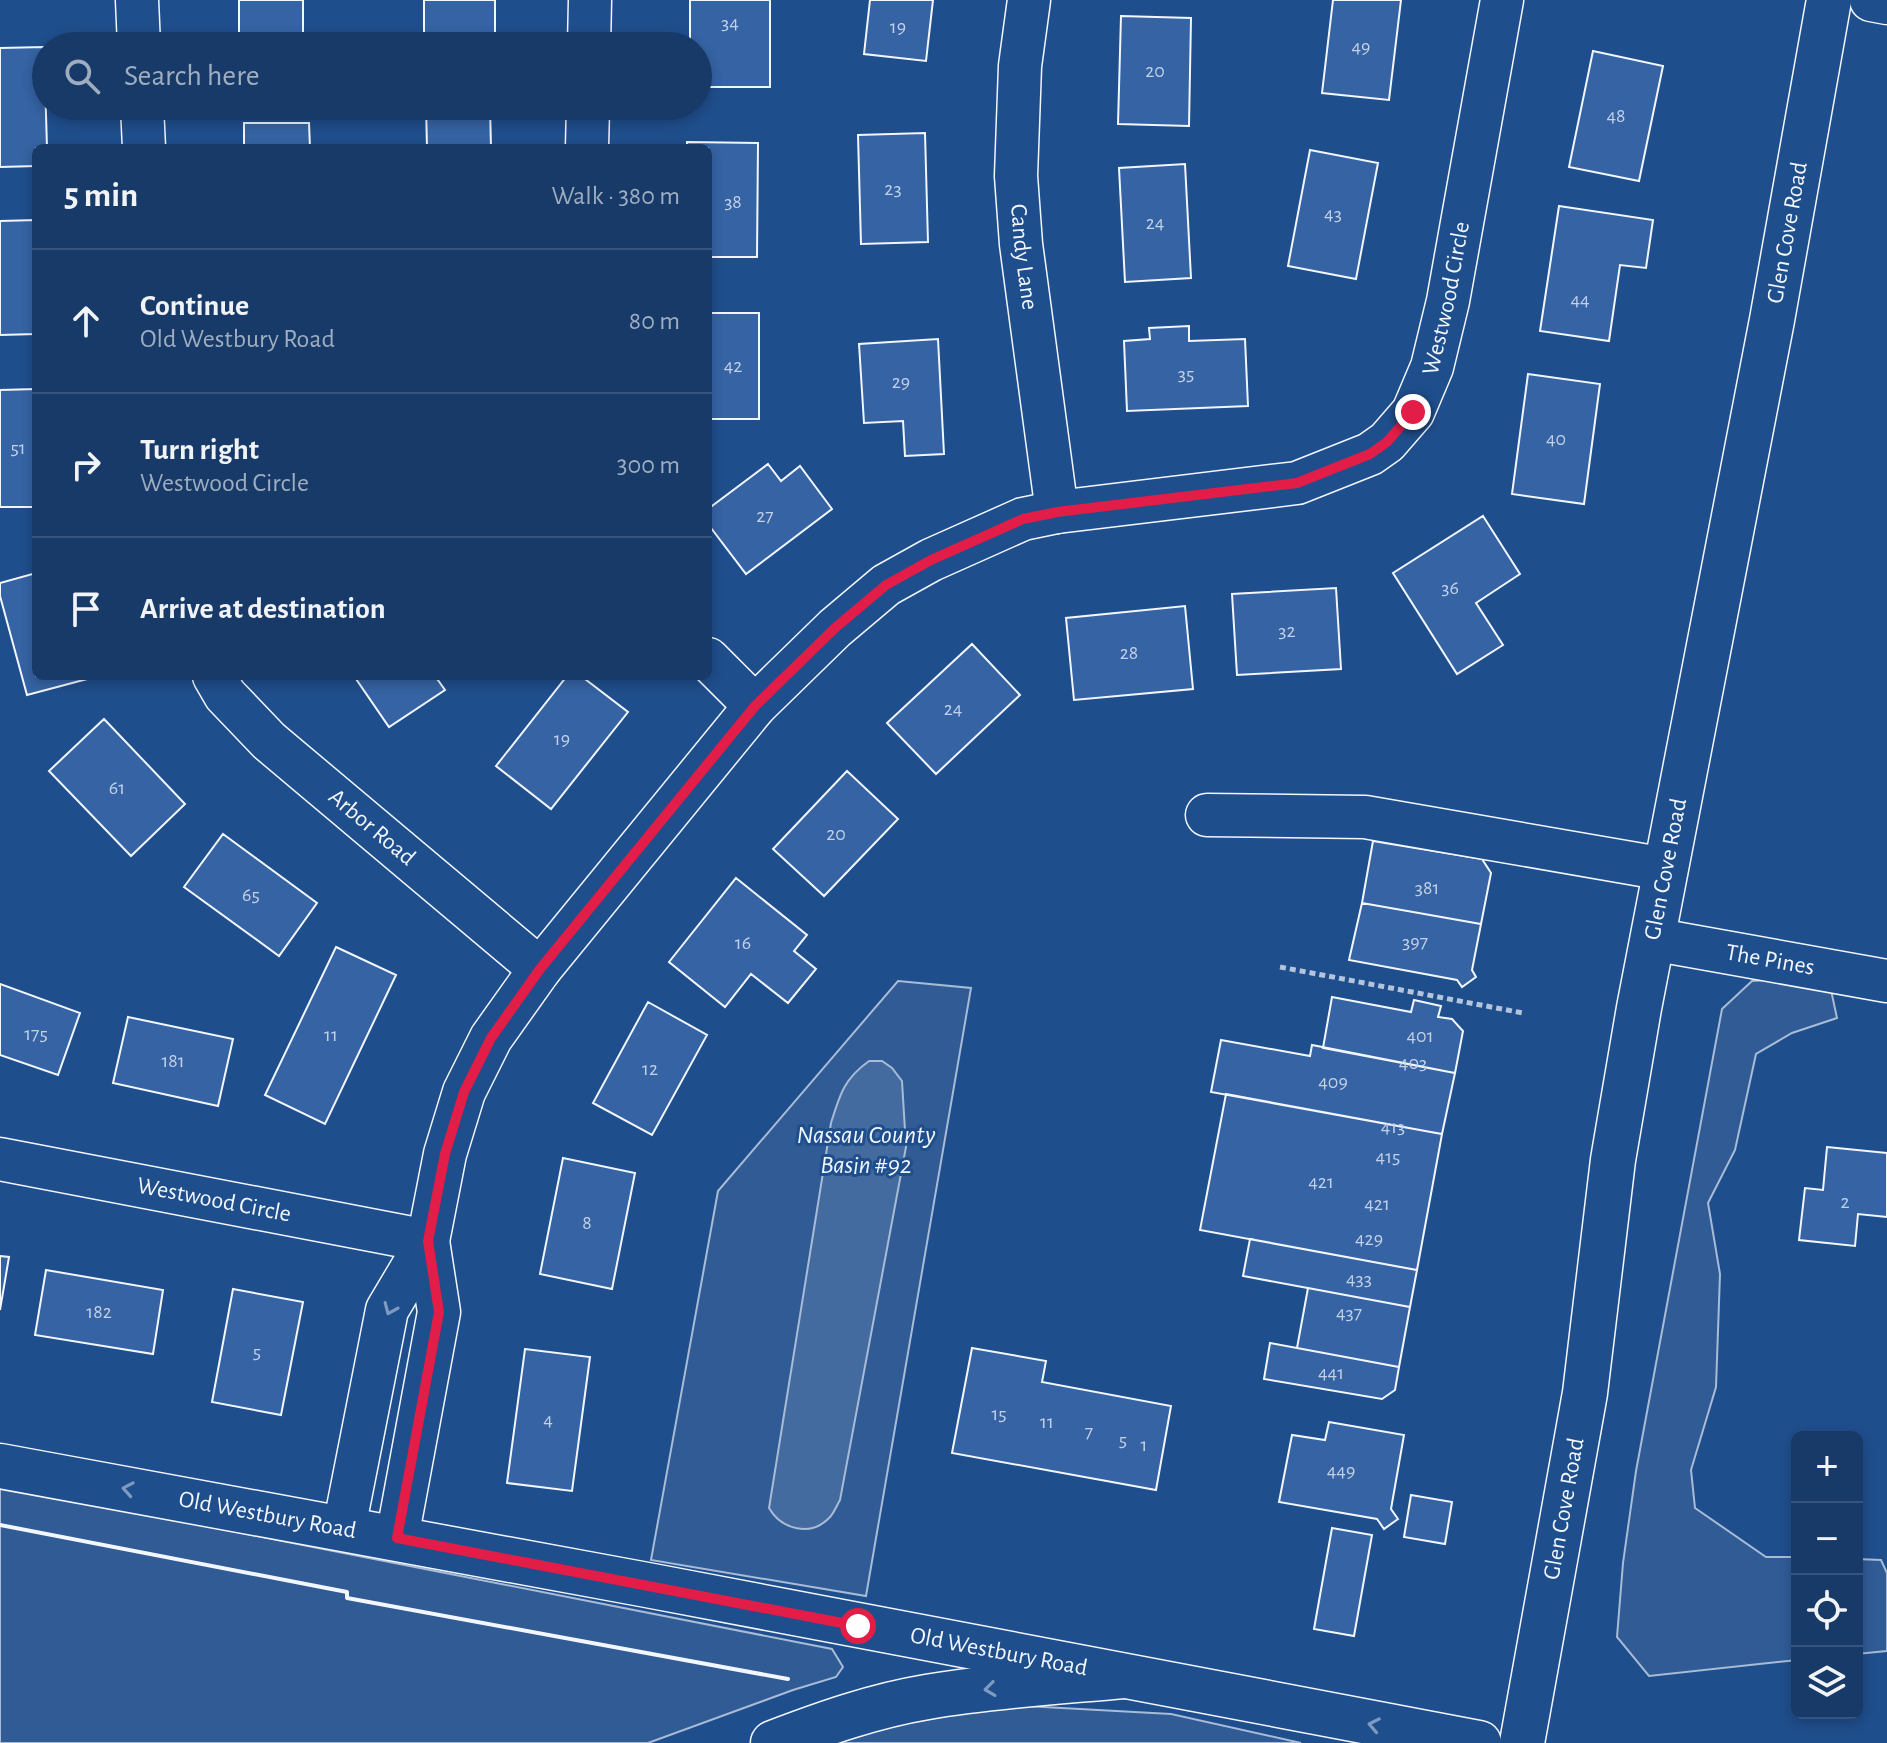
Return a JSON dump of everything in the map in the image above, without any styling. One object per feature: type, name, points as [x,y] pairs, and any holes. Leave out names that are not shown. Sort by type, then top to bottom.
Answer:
[{"type":"main road","name":"Glen Cove Road","points":[[1522,1743],[1585,1393],[1613,1160],[1665,869],[1772,320],[1829,0]]},
{"type":"main road","name":"Old Westbury Road","points":[[0,1466],[1479,1743]]},
{"type":"main road","points":[[773,1743],[847,1716],[926,1697],[1123,1676]]},
{"type":"street","points":[[137,0],[138,32]]},
{"type":"street","points":[[589,32],[590,0]]},
{"type":"street","name":"Candy Lane","points":[[1029,0],[1020,66],[1016,176],[1021,244],[1057,512]]},
{"type":"street","name":"Westwood Circle","points":[[344,1528],[387,1310],[428,1241],[445,1154],[464,1092],[491,1038],[540,969],[755,706],[835,628],[886,585],[931,560],[1023,519],[1057,512],[1297,483],[1370,454],[1387,442],[1413,412],[1432,367],[1448,301],[1502,0]]},
{"type":"street","points":[[1871,0],[1887,3]]},
{"type":"street","points":[[143,120],[144,144]]},
{"type":"street","points":[[587,144],[588,120]]},
{"type":"street","points":[[712,663],[755,706]]},
{"type":"street","name":"Arbor Road","points":[[216,680],[225,695],[269,741],[540,969]]},
{"type":"street","points":[[1207,815],[1365,817],[1665,869]]},
{"type":"street","name":"The Pines","points":[[1652,939],[1887,981]]},
{"type":"street","name":"Westwood Circle","points":[[0,1159],[428,1241]]},
{"type":"street","name":"Westwood Circle","points":[[397,1538],[439,1312],[428,1241]]},
{"type":"path","points":[[1280,967],[1523,1013]]},
{"type":"shaded area","points":[[1779,979],[1831,990],[1837,1018],[1792,1033],[1756,1054],[1735,1150],[1708,1203],[1720,1274],[1716,1387],[1691,1470],[1695,1508],[1766,1557],[1791,1557],[1791,1661],[1649,1676],[1617,1637],[1623,1563],[1636,1471],[1722,1009],[1752,981]]},
{"type":"shaded area","points":[[898,981],[971,988],[866,1596],[651,1560],[718,1191]]},
{"type":"shaded area","points":[[0,1488],[832,1649],[843,1667],[836,1677],[648,1743],[0,1743]]},
{"type":"shaded area","points":[[1863,1559],[1881,1560],[1887,1573],[1887,1651],[1863,1653]]},
{"type":"shaded area","points":[[1009,1705],[1171,1714],[1301,1743],[828,1743],[850,1733]]},
{"type":"water","name":"Nassau County Basin #92","points":[[869,1061],[882,1061],[902,1081],[906,1147],[840,1500],[822,1524],[806,1529],[797,1528],[781,1521],[769,1508],[831,1123],[844,1088]]},
{"type":"building","points":[[239,0],[303,0],[303,32],[239,32]]},
{"type":"building","points":[[424,0],[495,0],[495,32],[424,32]]},
{"type":"building","points":[[690,0],[770,0],[770,87],[712,87],[712,32],[690,32]]},
{"type":"building","points":[[870,0],[933,0],[926,61],[864,54]]},
{"type":"building","points":[[1333,0],[1401,0],[1389,100],[1322,93]]},
{"type":"building","points":[[1121,16],[1191,18],[1189,126],[1118,124]]},
{"type":"building","points":[[32,47],[32,120],[46,120],[47,144],[32,144],[32,166],[0,167],[0,48]]},
{"type":"building","points":[[1593,51],[1663,66],[1639,181],[1569,167]]},
{"type":"building","points":[[426,120],[490,120],[491,144],[427,144]]},
{"type":"building","points":[[244,123],[309,123],[310,144],[244,144]]},
{"type":"building","points":[[925,133],[928,242],[861,244],[858,135]]},
{"type":"building","points":[[758,143],[757,257],[712,257],[712,144],[687,144]]},
{"type":"building","points":[[1310,150],[1378,163],[1356,279],[1288,266]]},
{"type":"building","points":[[1185,164],[1191,278],[1125,282],[1119,168]]},
{"type":"building","points":[[1559,206],[1653,220],[1646,268],[1620,265],[1609,341],[1540,331]]},
{"type":"building","points":[[32,220],[32,334],[0,335],[0,221]]},
{"type":"building","points":[[712,313],[759,313],[759,419],[712,419]]},
{"type":"building","points":[[1189,326],[1189,341],[1245,339],[1248,406],[1127,411],[1124,341],[1150,339],[1149,328]]},
{"type":"building","points":[[938,339],[944,454],[905,456],[903,421],[864,423],[859,344]]},
{"type":"building","points":[[1528,374],[1600,384],[1584,504],[1512,494]]},
{"type":"building","points":[[32,389],[32,507],[0,507],[0,390]]},
{"type":"building","points":[[768,464],[781,481],[800,466],[832,509],[746,574],[712,529],[712,506]]},
{"type":"building","points":[[1483,516],[1520,574],[1476,603],[1503,645],[1457,674],[1393,573]]},
{"type":"building","points":[[32,574],[32,680],[83,680],[27,695],[0,596],[0,583]]},
{"type":"building","points":[[1336,588],[1341,669],[1237,675],[1232,594]]},
{"type":"building","points":[[1185,606],[1193,689],[1074,700],[1066,618]]},
{"type":"building","points":[[972,644],[1020,695],[936,774],[887,723]]},
{"type":"building","points":[[357,680],[438,680],[445,690],[389,727]]},
{"type":"building","points":[[564,680],[586,680],[628,712],[551,809],[496,766]]},
{"type":"building","points":[[104,719],[185,804],[131,856],[49,771]]},
{"type":"building","points":[[847,771],[898,819],[824,896],[773,849]]},
{"type":"building","points":[[223,834],[317,903],[279,956],[184,887]]},
{"type":"building","points":[[1373,841],[1482,859],[1491,873],[1481,924],[1362,903]]},
{"type":"building","points":[[736,878],[807,935],[794,951],[816,969],[788,1003],[751,974],[725,1007],[669,962]]},
{"type":"building","points":[[1362,903],[1481,924],[1472,970],[1476,977],[1462,987],[1457,980],[1349,960]]},
{"type":"building","points":[[336,947],[396,975],[325,1124],[265,1095]]},
{"type":"building","points":[[0,984],[80,1013],[58,1075],[0,1055]]},
{"type":"building","points":[[1332,997],[1411,1012],[1414,1000],[1441,1006],[1438,1017],[1452,1019],[1463,1031],[1455,1073],[1323,1048]]},
{"type":"building","points":[[648,1002],[707,1035],[652,1135],[593,1103]]},
{"type":"building","points":[[128,1017],[233,1039],[218,1106],[113,1083]]},
{"type":"building","points":[[1221,1040],[1310,1056],[1312,1045],[1455,1073],[1442,1134],[1211,1092]]},
{"type":"building","points":[[1226,1094],[1442,1134],[1417,1270],[1200,1230]]},
{"type":"building","points":[[1827,1147],[1887,1153],[1887,1217],[1858,1214],[1855,1246],[1799,1240],[1805,1188],[1823,1190]]},
{"type":"building","points":[[563,1158],[635,1173],[612,1289],[540,1274]]},
{"type":"building","points":[[1250,1239],[1417,1270],[1410,1307],[1243,1276]]},
{"type":"building","points":[[0,1256],[9,1257],[0,1310]]},
{"type":"building","points":[[46,1270],[163,1290],[153,1354],[35,1335]]},
{"type":"building","points":[[1308,1288],[1410,1307],[1399,1367],[1297,1348]]},
{"type":"building","points":[[233,1289],[303,1302],[281,1415],[212,1402]]},
{"type":"building","points":[[1270,1343],[1399,1367],[1395,1390],[1382,1399],[1264,1379]]},
{"type":"building","points":[[972,1348],[1046,1361],[1042,1382],[1171,1406],[1156,1490],[952,1453]]},
{"type":"building","points":[[525,1349],[590,1357],[572,1491],[507,1483]]},
{"type":"building","points":[[1329,1422],[1404,1435],[1391,1509],[1398,1519],[1384,1529],[1377,1519],[1279,1502],[1292,1435],[1325,1440]]},
{"type":"building","points":[[1411,1495],[1452,1502],[1445,1544],[1404,1537]]},
{"type":"building","points":[[1332,1528],[1372,1535],[1354,1636],[1314,1629]]},
{"type":"wall","points":[[0,1525],[347,1592],[347,1598],[788,1679]]},
{"type":"route","points":[[858,1626],[397,1538],[439,1312],[428,1241],[445,1154],[464,1092],[491,1038],[540,969],[755,706],[835,628],[886,585],[931,560],[1023,519],[1057,512],[1297,483],[1370,454],[1387,442],[1413,412]]}]
